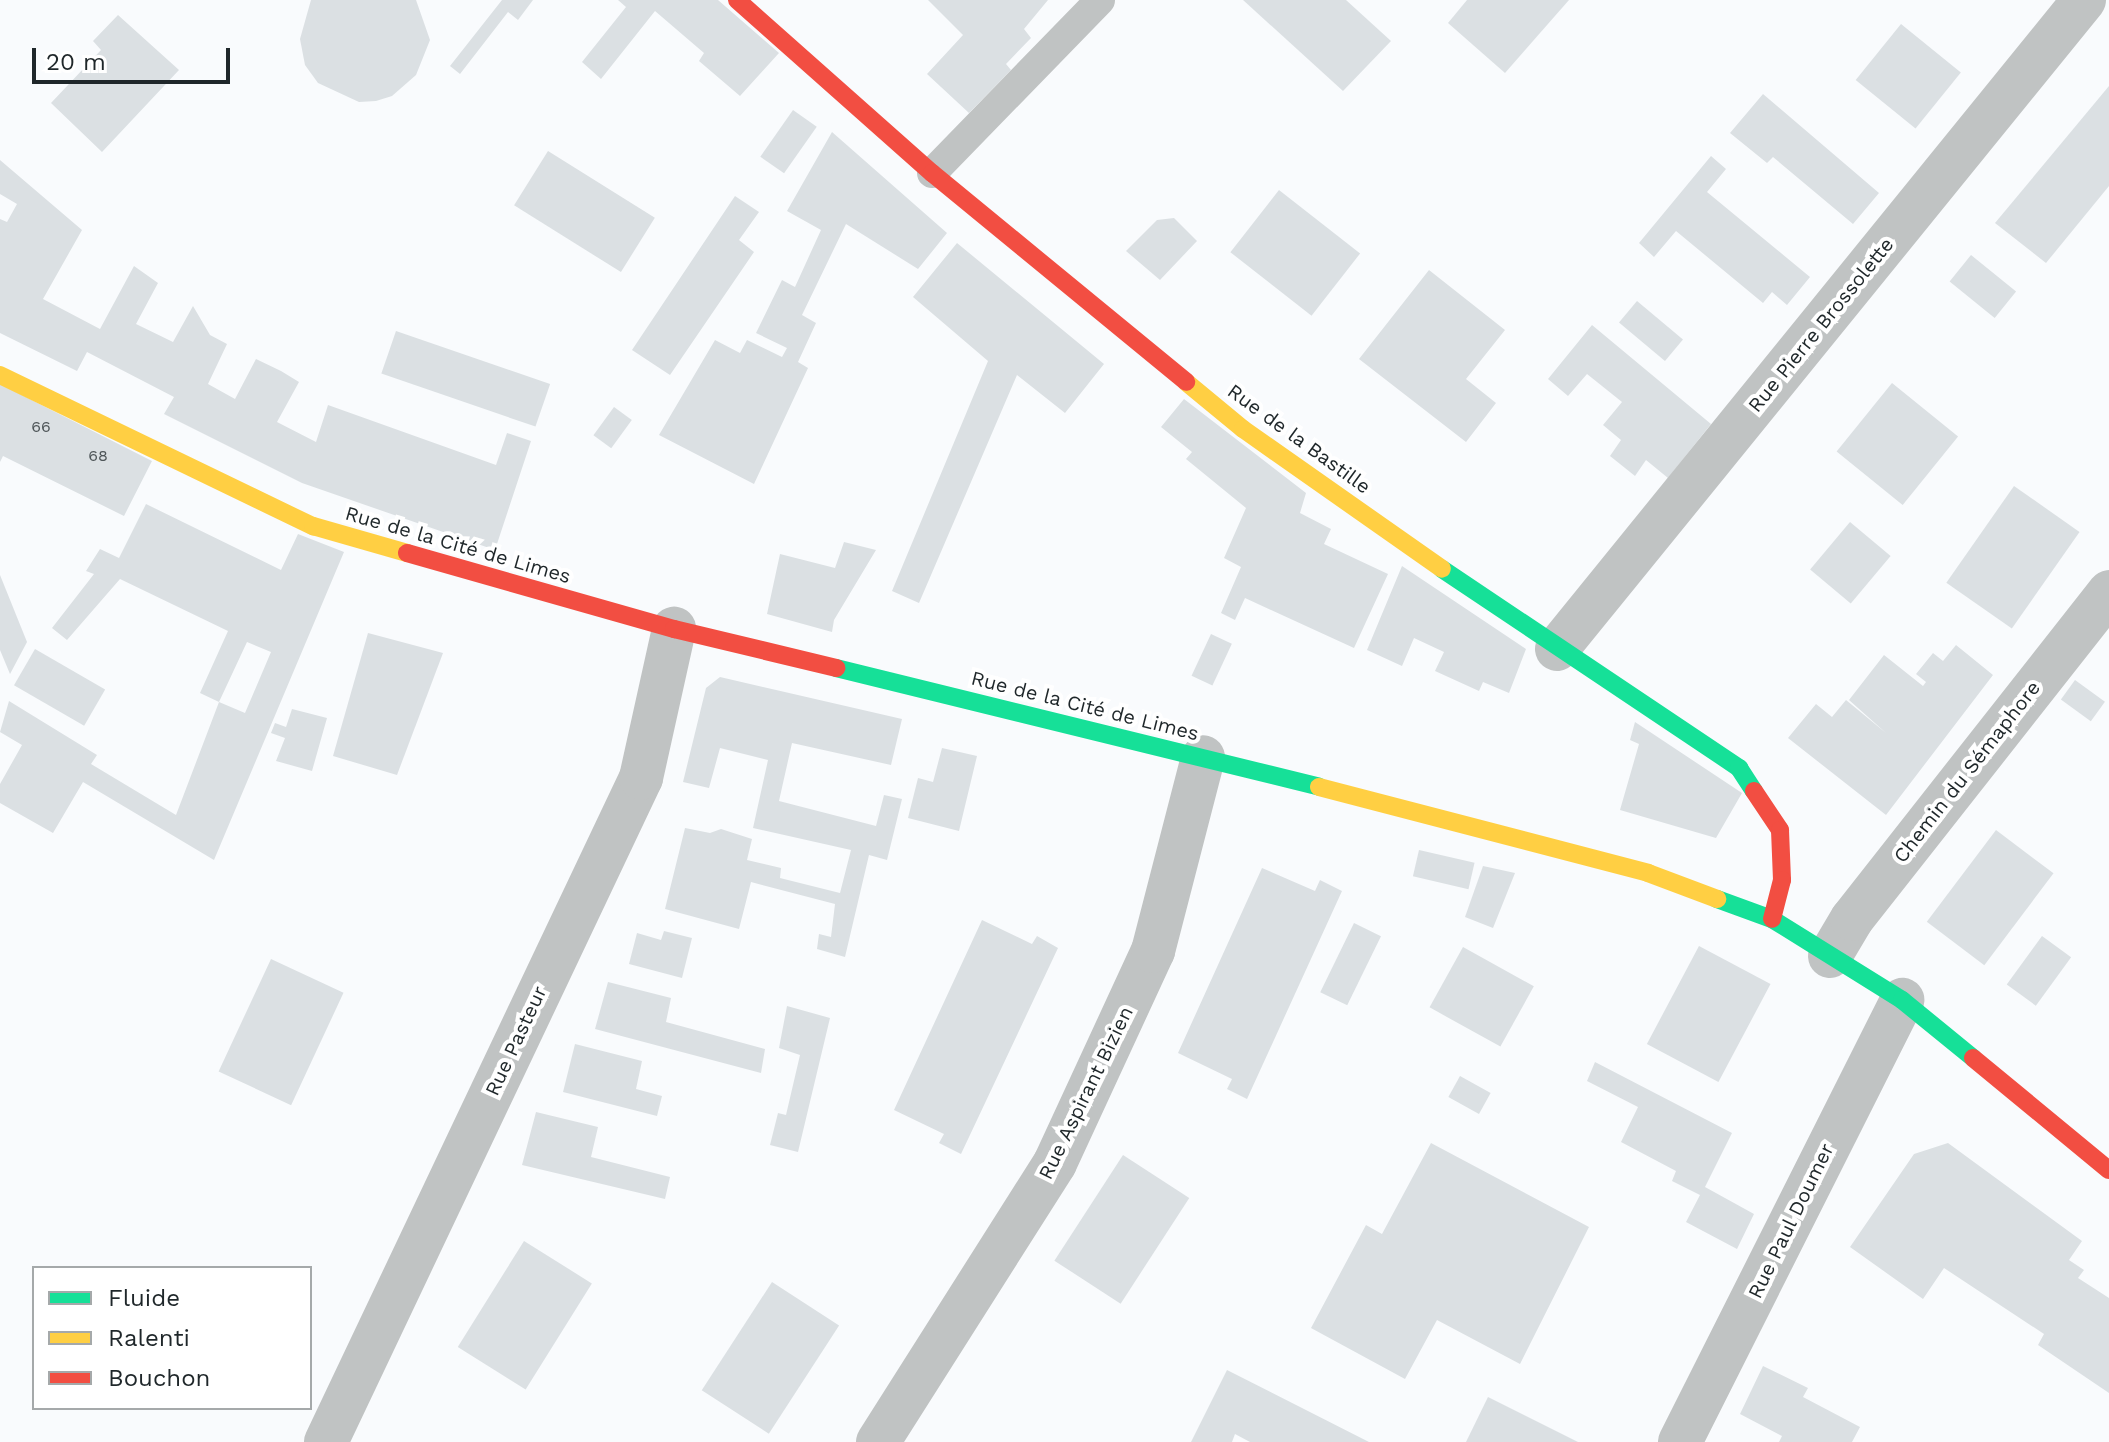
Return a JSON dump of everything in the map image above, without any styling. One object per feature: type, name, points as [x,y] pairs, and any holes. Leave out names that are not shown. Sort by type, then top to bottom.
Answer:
[{"type":"street","name":"Rue de la Bastille","points":[[737,0],[932,173],[1243,429],[1557,649],[1739,768],[1780,830],[1782,880],[1772,919]]},
{"type":"street","name":"Rue Pierre Brossolette","points":[[1557,649],[2084,0]]},
{"type":"street","name":"Rue de la Cité de Limes","points":[[0,375],[313,526],[674,629],[1203,757],[1648,873],[1772,919],[1902,1000],[2108,1168]]},
{"type":"street","name":"Chemin du Sémaphore","points":[[1830,956],[1852,919],[2109,592]]},
{"type":"street","name":"Rue Pasteur","points":[[326,1442],[641,778],[674,629]]},
{"type":"street","name":"Rue Aspirant Bizien","points":[[878,1442],[1055,1163],[1153,951],[1203,757]]},
{"type":"street","name":"Rue Paul Doumer","points":[[1680,1442],[1902,1000]]},
{"type":"lane","points":[[932,173],[1100,0]]},
{"type":"building","points":[[311,0],[416,0],[430,40],[416,75],[392,96],[376,101],[359,102],[318,83],[305,65],[300,39]]},
{"type":"building","points":[[502,0],[533,0],[518,20],[508,12],[460,74],[450,66]]},
{"type":"building","points":[[618,0],[718,0],[779,53],[740,96],[699,61],[704,53],[655,11],[601,79],[582,62],[626,7]]},
{"type":"building","points":[[928,0],[1048,0],[1024,29],[1031,38],[1006,64],[1011,70],[969,113],[927,74],[963,35]]},
{"type":"building","points":[[1243,0],[1346,0],[1391,41],[1343,91]]},
{"type":"building","points":[[1467,0],[1569,0],[1505,73],[1448,23]]},
{"type":"building","points":[[118,15],[179,70],[102,152],[51,103],[101,50],[93,41]]},
{"type":"building","points":[[1901,24],[1961,72],[1916,128],[1856,80]]},
{"type":"building","points":[[2109,86],[2109,186],[2046,263],[1995,223]]},
{"type":"building","points":[[1763,94],[1879,193],[1853,224],[1773,157],[1767,163],[1730,133]]},
{"type":"building","points":[[793,110],[817,127],[784,173],[760,157]]},
{"type":"building","points":[[832,132],[947,233],[918,269],[846,224],[802,315],[816,323],[798,362],[808,368],[754,484],[659,435],[715,340],[740,353],[747,340],[782,357],[787,348],[756,333],[782,280],[795,287],[821,230],[787,211]]},
{"type":"building","points":[[548,151],[655,218],[621,272],[514,205]]},
{"type":"building","points":[[1711,156],[1726,169],[1707,192],[1810,277],[1787,305],[1772,292],[1763,303],[1676,231],[1654,257],[1639,243]]},
{"type":"building","points":[[0,160],[82,230],[43,299],[100,329],[134,266],[158,283],[136,324],[173,342],[193,306],[210,335],[227,344],[208,384],[235,399],[256,359],[281,371],[299,382],[277,422],[316,442],[328,405],[496,465],[507,433],[531,441],[495,550],[302,483],[164,414],[174,397],[87,352],[77,371],[0,333],[0,219],[7,222],[17,204],[0,194]]},
{"type":"building","points":[[1279,190],[1360,253],[1312,316],[1230,252]]},
{"type":"building","points":[[735,196],[759,212],[739,240],[754,252],[670,375],[632,350]]},
{"type":"building","points":[[1174,218],[1197,241],[1160,280],[1126,251],[1157,220]]},
{"type":"building","points":[[957,243],[1104,364],[1065,413],[1017,375],[919,603],[892,591],[988,361],[913,297]]},
{"type":"building","points":[[1971,255],[2016,292],[1995,318],[1950,281]]},
{"type":"building","points":[[1429,270],[1505,330],[1466,379],[1496,403],[1466,442],[1359,359]]},
{"type":"building","points":[[1637,301],[1683,340],[1665,361],[1619,322]]},
{"type":"building","points":[[1592,325],[1711,424],[1668,478],[1646,460],[1635,476],[1610,456],[1621,440],[1603,425],[1622,402],[1587,374],[1568,396],[1548,379]]},
{"type":"building","points":[[396,331],[550,384],[535,427],[381,374]]},
{"type":"building","points":[[1892,383],[1958,436],[1903,505],[1837,451]]},
{"type":"building","points":[[0,384],[152,461],[124,516],[3,456],[0,462]]},
{"type":"building","points":[[1184,399],[1306,493],[1300,513],[1331,529],[1324,544],[1388,574],[1354,648],[1245,598],[1235,620],[1221,613],[1241,567],[1224,558],[1246,508],[1186,459],[1192,452],[1161,427]]},
{"type":"building","points":[[614,407],[632,420],[611,448],[593,435]]},
{"type":"building","points":[[2014,486],[2080,532],[2012,629],[1946,583]]},
{"type":"building","points":[[146,504],[281,570],[298,534],[344,552],[214,860],[83,782],[53,833],[0,803],[0,784],[22,745],[0,732],[9,701],[97,755],[91,764],[176,815],[219,702],[200,693],[228,631],[120,579],[67,640],[52,628],[94,574],[86,571],[100,549],[119,558]],"holes":[[[247,642],[271,652],[245,713],[219,702]]]},
{"type":"building","points":[[1850,522],[1891,556],[1851,604],[1810,569]]},
{"type":"building","points":[[844,542],[876,550],[834,620],[832,632],[767,614],[780,554],[835,568]]},
{"type":"building","points":[[1402,566],[1526,649],[1509,693],[1483,682],[1479,691],[1435,671],[1444,652],[1414,638],[1402,666],[1367,650]]},
{"type":"building","points":[[0,575],[27,642],[10,674],[0,650]]},
{"type":"building","points":[[368,633],[443,653],[397,775],[333,756]]},
{"type":"building","points":[[1211,634],[1232,644],[1212,685],[1192,676]]},
{"type":"building","points":[[1956,645],[1993,675],[1886,815],[1788,738],[1816,704],[1832,717],[1846,700],[1886,733],[1849,700],[1884,655],[1923,686],[1926,682],[1916,674],[1933,653],[1943,661]]},
{"type":"building","points":[[35,649],[105,690],[84,726],[14,685]]},
{"type":"building","points":[[720,677],[902,719],[891,765],[792,743],[779,801],[876,826],[884,795],[902,799],[887,860],[869,855],[845,957],[817,949],[819,934],[831,937],[835,904],[751,882],[739,929],[665,909],[685,828],[710,833],[721,829],[752,839],[747,860],[781,868],[780,878],[840,893],[851,850],[753,828],[768,760],[720,748],[709,788],[683,782],[706,688]]},
{"type":"building","points":[[2075,680],[2105,702],[2091,721],[2061,699]]},
{"type":"building","points":[[292,709],[327,718],[312,771],[276,761],[285,738],[271,733],[275,723],[286,727]]},
{"type":"building","points":[[1635,722],[1742,793],[1716,838],[1620,810],[1639,744],[1630,740]]},
{"type":"building","points":[[942,748],[977,756],[959,831],[908,818],[918,778],[933,782]]},
{"type":"building","points":[[1996,830],[2054,873],[1984,965],[1927,922]]},
{"type":"building","points":[[1419,850],[1475,863],[1468,889],[1413,876]]},
{"type":"building","points":[[1483,866],[1515,873],[1493,928],[1465,917]]},
{"type":"building","points":[[1262,868],[1315,891],[1320,880],[1342,891],[1247,1099],[1227,1089],[1232,1079],[1178,1053]]},
{"type":"building","points":[[982,920],[1032,944],[1037,936],[1058,948],[961,1154],[939,1143],[944,1134],[894,1110]]},
{"type":"building","points":[[1354,923],[1381,936],[1347,1005],[1320,992]]},
{"type":"building","points":[[664,931],[692,938],[682,978],[629,964],[637,933],[661,940]]},
{"type":"building","points":[[2042,936],[2071,957],[2036,1006],[2007,985]]},
{"type":"building","points":[[1699,946],[1771,984],[1718,1082],[1647,1044]]},
{"type":"building","points":[[1463,947],[1534,986],[1500,1047],[1430,1007]]},
{"type":"building","points":[[271,959],[344,993],[291,1105],[219,1071]]},
{"type":"building","points":[[608,982],[671,998],[666,1022],[765,1049],[761,1073],[595,1029]]},
{"type":"building","points":[[787,1006],[830,1018],[798,1152],[770,1145],[778,1113],[786,1115],[800,1055],[779,1048]]},
{"type":"building","points":[[575,1044],[642,1061],[636,1089],[662,1096],[657,1116],[563,1092]]},
{"type":"building","points":[[1595,1062],[1732,1133],[1705,1187],[1754,1214],[1737,1249],[1686,1222],[1700,1195],[1672,1181],[1676,1171],[1621,1142],[1638,1107],[1587,1081]]},
{"type":"building","points":[[1460,1076],[1491,1093],[1479,1114],[1448,1097]]},
{"type":"building","points":[[536,1112],[598,1127],[591,1157],[670,1177],[665,1199],[522,1165]]},
{"type":"building","points":[[1431,1143],[1589,1227],[1520,1364],[1437,1320],[1405,1379],[1311,1328],[1366,1225],[1382,1234]]},
{"type":"building","points":[[1948,1143],[2082,1241],[2069,1260],[2084,1270],[2078,1278],[2109,1298],[2109,1393],[2038,1345],[2044,1334],[1944,1268],[1923,1299],[1850,1247],[1914,1154]]},
{"type":"building","points":[[1123,1155],[1189,1198],[1121,1304],[1054,1261]]},
{"type":"building","points":[[524,1241],[592,1283],[526,1389],[458,1347]]},
{"type":"building","points":[[772,1282],[839,1326],[769,1434],[702,1390]]},
{"type":"building","points":[[1763,1366],[1808,1388],[1803,1397],[1860,1427],[1852,1442],[1779,1442],[1782,1436],[1740,1414]]},
{"type":"building","points":[[1227,1370],[1369,1442],[1250,1442],[1235,1434],[1232,1442],[1191,1442]]},
{"type":"building","points":[[1488,1397],[1578,1442],[1466,1442]]},
{"type":"traffic: fast","points":[[1442,569],[1739,768],[1754,791]]},
{"type":"traffic: fast","points":[[836,668],[1319,787]]},
{"type":"traffic: fast","points":[[1717,899],[1772,919],[1902,1000],[1973,1058]]},
{"type":"traffic: slow","points":[[0,375],[313,526],[407,553]]},
{"type":"traffic: slow","points":[[1186,382],[1243,429],[1442,569]]},
{"type":"traffic: slow","points":[[1319,787],[1648,873],[1717,899]]},
{"type":"traffic: jam","points":[[737,0],[932,173],[1186,382]]},
{"type":"traffic: jam","points":[[407,553],[674,629],[836,668]]},
{"type":"traffic: jam","points":[[1754,791],[1780,830],[1782,880],[1772,919]]},
{"type":"traffic: jam","points":[[1973,1058],[2109,1170]]}]
